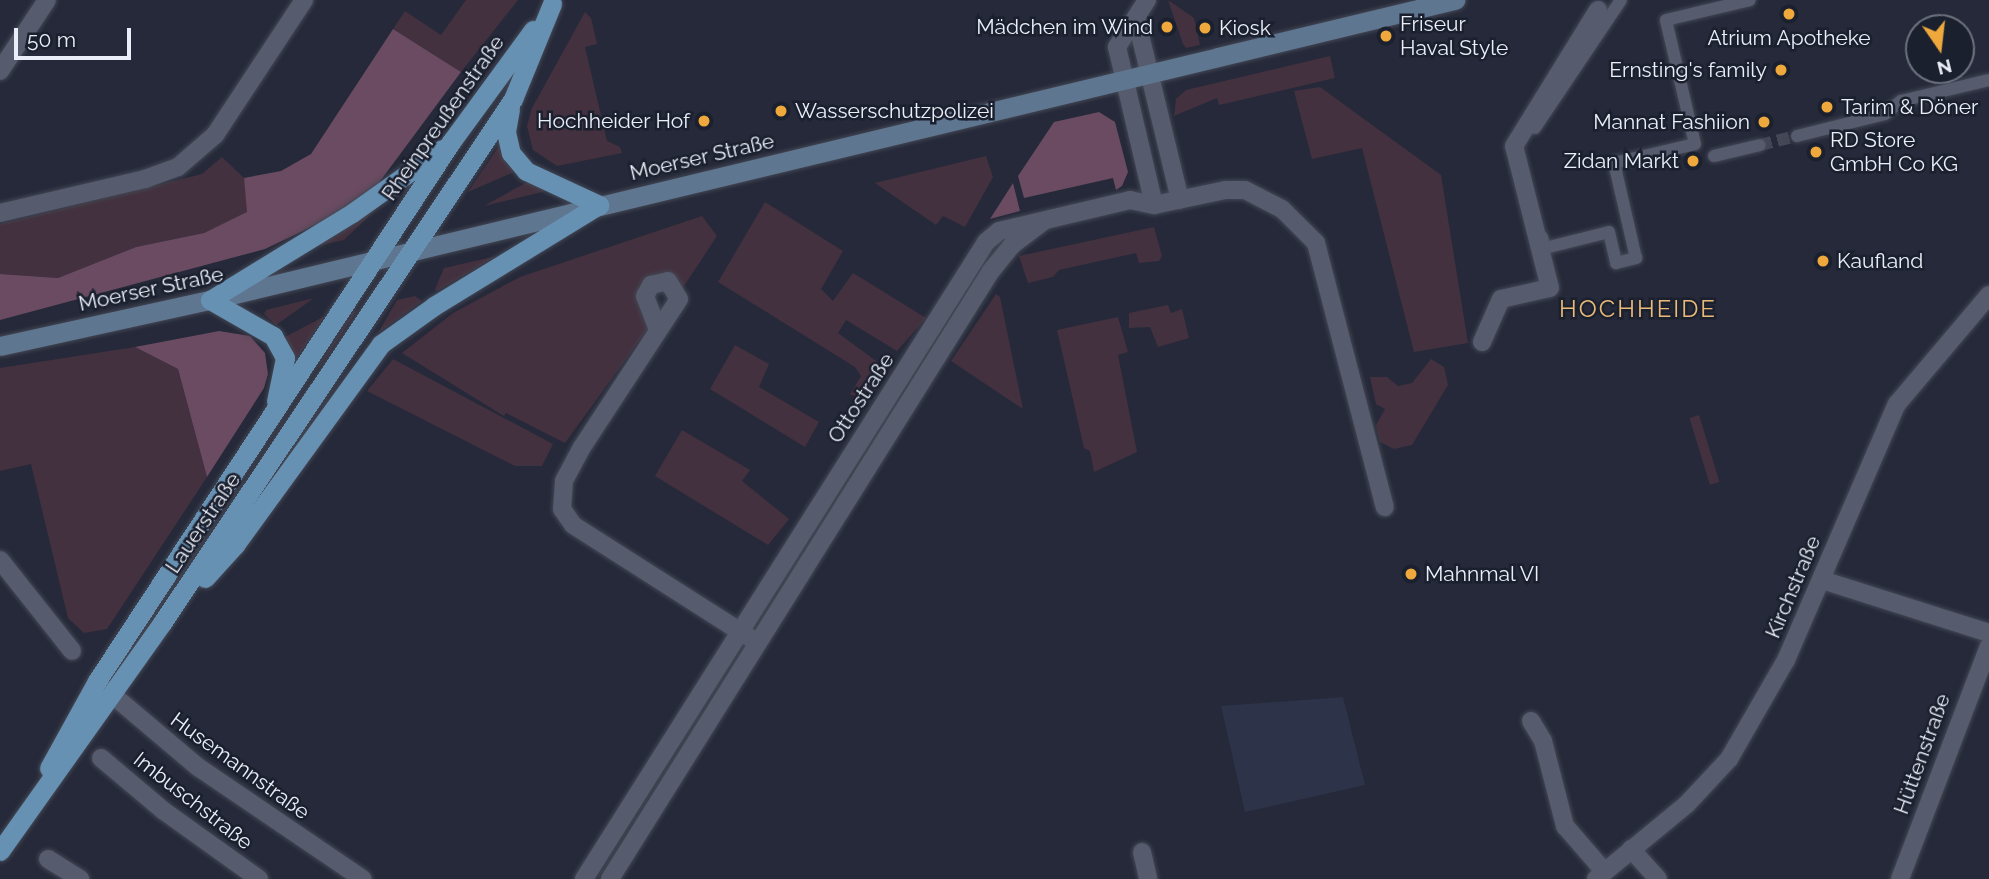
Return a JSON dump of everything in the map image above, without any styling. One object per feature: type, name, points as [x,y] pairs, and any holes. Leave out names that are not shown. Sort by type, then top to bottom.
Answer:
[{"type":"main road","name":"Moerser Straße","points":[[0,346],[210,300],[1455,0]]},
{"type":"main road","name":"Rheinpreußenstraße","points":[[415,249],[513,99],[553,2]]},
{"type":"main road","name":"Rheinpreußenstraße","points":[[374,259],[452,142],[553,2]]},
{"type":"main road","points":[[513,99],[506,132],[511,153],[537,179],[599,205]]},
{"type":"main road","points":[[210,300],[352,213],[452,142]]},
{"type":"main road","points":[[162,623],[235,545],[381,344],[434,306],[599,205]]},
{"type":"main road","name":"Lauerstraße","points":[[0,851],[111,697],[415,249]]},
{"type":"main road","name":"Lauerstraße","points":[[23,818],[97,681],[265,430],[374,259]]},
{"type":"main road","points":[[210,300],[263,326],[285,358],[282,383],[265,430]]},
{"type":"street","points":[[0,71],[47,0]]},
{"type":"street","points":[[0,213],[145,179],[178,167],[215,135],[304,0]]},
{"type":"street","points":[[1147,0],[1117,47],[1154,205]]},
{"type":"street","points":[[1621,0],[1520,149],[1545,248],[1609,232],[1616,263],[1636,258],[1614,163],[1695,144],[1666,20],[1750,0]]},
{"type":"street","points":[[1482,342],[1501,299],[1550,288],[1514,146],[1598,10]]},
{"type":"street","points":[[1136,18],[1180,200]]},
{"type":"street","points":[[1797,136],[1885,114],[1901,101],[1989,80]]},
{"type":"street","points":[[1714,156],[1760,145]]},
{"type":"street","name":"Ottostraße","points":[[584,879],[986,242],[1019,223],[1043,222],[1130,200],[1154,205],[1245,190],[1282,209],[1316,243],[1385,507]]},
{"type":"street","name":"Ottostraße","points":[[610,879],[991,271],[1012,245],[1043,222]]},
{"type":"street","name":"Kirchstraße","points":[[1531,721],[1543,741],[1565,826],[1600,875],[1687,804],[1729,759],[1766,701],[1822,580],[1897,404],[1989,295]]},
{"type":"street","points":[[658,330],[564,481],[562,509],[573,525],[758,643]]},
{"type":"street","points":[[0,561],[72,651]]},
{"type":"street","points":[[1822,580],[1989,633]]},
{"type":"street","name":"Hüttenstraße","points":[[1900,879],[1989,646]]},
{"type":"street","name":"Husemannstraße","points":[[97,681],[111,697],[198,767],[363,879]]},
{"type":"street","name":"Imbuschstraße","points":[[101,758],[164,811],[259,879]]},
{"type":"street","points":[[1631,849],[1658,879]]},
{"type":"street","points":[[1142,852],[1148,879]]},
{"type":"street","points":[[48,859],[80,879]]},
{"type":"shaded area","points":[[466,0],[518,0],[461,72],[393,29],[405,11],[441,35]]},
{"type":"shaded area","points":[[1168,0],[1194,18],[1200,45],[1186,48],[1183,44]]},
{"type":"shaded area","points":[[585,12],[591,18],[597,44],[585,47],[607,141],[620,147],[622,153],[557,166],[533,150],[527,126],[532,108]]},
{"type":"shaded area","points":[[393,29],[461,72],[378,184],[330,218],[265,249],[0,320],[0,274],[58,278],[136,247],[204,233],[247,212],[244,178],[281,171],[311,154]]},
{"type":"shaded area","points":[[1330,56],[1335,78],[1219,105],[1217,98],[1174,116],[1176,99],[1186,90]]},
{"type":"shaded area","points":[[1320,87],[1441,175],[1468,343],[1414,352],[1362,148],[1312,159],[1294,91]]},
{"type":"shaded area","points":[[1099,112],[1115,122],[1128,172],[1122,186],[1116,190],[1113,178],[1024,198],[1018,176],[1054,122]]},
{"type":"shaded area","points":[[500,144],[514,172],[468,192],[499,146]]},
{"type":"shaded area","points":[[986,156],[993,177],[965,227],[943,216],[936,225],[875,183]]},
{"type":"shaded area","points":[[222,157],[244,178],[248,212],[204,233],[136,247],[58,278],[0,274],[0,224],[202,174]]},
{"type":"shaded area","points":[[527,182],[546,191],[484,206]]},
{"type":"shaded area","points":[[1013,183],[1020,211],[990,219]]},
{"type":"shaded area","points":[[387,199],[344,240],[317,246],[317,244]]},
{"type":"shaded area","points":[[765,202],[843,251],[821,289],[833,301],[853,273],[926,318],[897,351],[846,320],[838,333],[887,369],[869,402],[850,394],[861,376],[855,367],[718,282]]},
{"type":"shaded area","points":[[702,216],[717,236],[682,289],[668,274],[644,280],[640,296],[650,326],[565,443],[506,413],[504,416],[402,353],[453,313],[520,277]]},
{"type":"shaded area","points":[[1154,227],[1162,256],[1159,261],[1139,263],[1136,253],[1059,270],[1053,277],[1028,283],[1019,256]]},
{"type":"shaded area","points":[[497,256],[437,291],[435,289],[444,268]]},
{"type":"shaded area","points":[[996,294],[1000,297],[1023,409],[951,361]]},
{"type":"shaded area","points":[[415,296],[422,301],[378,333],[397,300]]},
{"type":"shaded area","points":[[314,298],[276,325],[264,314],[266,310]]},
{"type":"shaded area","points":[[1168,305],[1171,313],[1182,309],[1189,338],[1158,347],[1150,327],[1129,328],[1129,313]]},
{"type":"shaded area","points":[[357,311],[319,368],[317,369],[353,312]]},
{"type":"shaded area","points":[[325,316],[298,356],[293,356],[285,337]]},
{"type":"shaded area","points":[[1118,317],[1128,352],[1118,355],[1137,452],[1094,472],[1090,451],[1084,448],[1057,330]]},
{"type":"shaded area","points":[[219,331],[250,336],[265,353],[268,374],[264,388],[207,477],[178,369],[135,347]]},
{"type":"shaded area","points":[[735,345],[769,364],[759,387],[819,422],[805,447],[710,389]]},
{"type":"shaded area","points":[[135,347],[178,369],[207,477],[107,629],[84,633],[68,618],[31,464],[0,471],[0,368]]},
{"type":"shaded area","points":[[393,359],[553,444],[542,466],[515,466],[367,391]]},
{"type":"shaded area","points":[[1431,359],[1444,367],[1448,385],[1412,445],[1394,449],[1380,442],[1376,425],[1385,409],[1376,404],[1370,377],[1387,377],[1398,386],[1412,383]]},
{"type":"shaded area","points":[[1699,415],[1719,482],[1710,485],[1689,418]]},
{"type":"shaded area","points":[[682,430],[750,470],[742,481],[789,519],[768,545],[655,476]]},
{"type":"shaded area","points":[[1343,697],[1365,785],[1245,812],[1221,706]]},
{"type":"tunnel","points":[[1760,145],[1797,136]]},
{"type":"place","name":"Atrium Apotheke","points":[[1789,14]]},
{"type":"place","name":"Mädchen im Wind","points":[[1167,27]]},
{"type":"place","name":"Kiosk","points":[[1205,28]]},
{"type":"place","name":"Friseur Haval Style","points":[[1386,36]]},
{"type":"place","name":"Ernsting's family","points":[[1781,70]]},
{"type":"place","name":"Tarim & Döner","points":[[1827,107]]},
{"type":"place","name":"Wasserschutzpolizei","points":[[781,111]]},
{"type":"place","name":"Hochheider Hof","points":[[704,121]]},
{"type":"place","name":"Mannat Fashiion","points":[[1764,122]]},
{"type":"place","name":"RD Store GmbH Co KG","points":[[1816,152]]},
{"type":"place","name":"Zidan Markt","points":[[1693,161]]},
{"type":"place","name":"Kaufland","points":[[1823,261]]},
{"type":"place","name":"Mahnmal VI","points":[[1411,574]]},
{"type":"district","name":"HOCHHEIDE","points":[[1638,309]]}]
